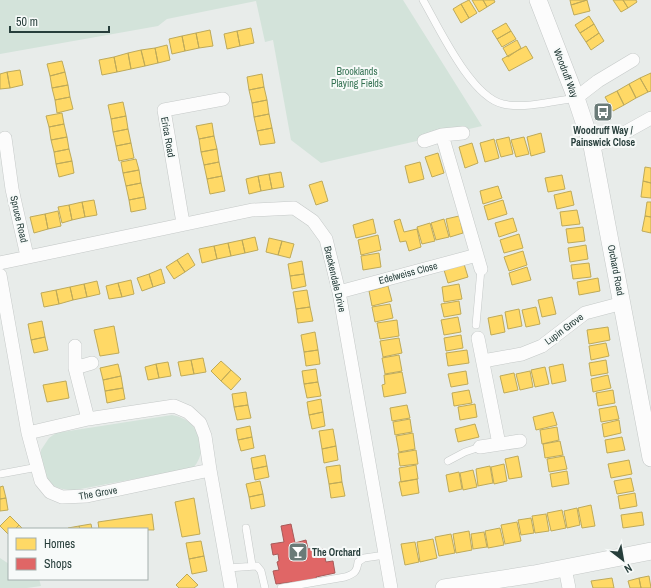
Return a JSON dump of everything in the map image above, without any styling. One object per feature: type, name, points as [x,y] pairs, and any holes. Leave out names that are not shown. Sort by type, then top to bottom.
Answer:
[{"type":"street","name":"Woodruff Way","points":[[538,0],[576,98],[592,146]]},
{"type":"street","points":[[576,98],[598,81],[633,60]]},
{"type":"street","name":"Erica Road","points":[[183,223],[164,110],[223,99]]},
{"type":"street","points":[[592,146],[615,138],[651,118]]},
{"type":"street","points":[[424,141],[442,135],[463,133]]},
{"type":"street","points":[[442,135],[481,269]]},
{"type":"street","name":"Spruce Road","points":[[5,138],[6,184],[28,256]]},
{"type":"street","name":"Orchard Road","points":[[592,146],[623,303],[646,403],[651,458]]},
{"type":"street","name":"Brackendale Drive","points":[[0,263],[183,223],[252,210],[294,208],[313,221],[326,239],[339,292],[391,588]]},
{"type":"street","name":"Edelweiss Close","points":[[339,292],[477,255]]},
{"type":"street","name":"The Grove","points":[[0,275],[28,433],[41,481],[50,492],[62,497],[86,496],[210,470]]},
{"type":"street","name":"Lupin Grove","points":[[483,361],[522,354],[542,346],[585,313],[623,303]]},
{"type":"street","points":[[478,338],[498,444]]},
{"type":"street","points":[[75,346],[75,368],[88,419]]},
{"type":"street","points":[[75,368],[92,363]]},
{"type":"street","points":[[28,433],[88,419],[174,406],[188,412],[200,423],[205,436],[232,588]]},
{"type":"street","points":[[480,447],[520,442]]},
{"type":"street","points":[[444,588],[565,568],[651,551]]},
{"type":"street","points":[[565,568],[568,588]]},
{"type":"lane","points":[[423,0],[468,77],[485,94],[502,104],[518,105],[576,98]]},
{"type":"lane","points":[[476,325],[481,269]]},
{"type":"lane","points":[[448,461],[465,452],[480,447]]},
{"type":"lane","points":[[0,474],[38,467]]},
{"type":"lane","points":[[246,528],[252,565]]},
{"type":"lane","points":[[281,588],[345,577],[354,574],[357,570],[358,562],[364,558],[385,555]]},
{"type":"lane","points":[[228,568],[252,565],[256,566],[261,571],[265,588]]},
{"type":"green space","name":"Brooklands Playing Fields","points":[[0,0],[403,0],[482,126],[321,163],[291,140],[273,40],[265,42],[256,1],[167,19],[158,26],[0,54]]},
{"type":"green space","points":[[172,415],[189,422],[195,428],[199,436],[201,452],[193,468],[75,490],[58,488],[47,480],[44,474],[41,450],[49,438],[56,433]]},
{"type":"green space","points":[[0,558],[8,563],[8,580],[39,580],[41,586],[27,588],[0,588]]},
{"type":"building: Homes","points":[[469,0],[477,13],[469,18],[461,4]]},
{"type":"building: Homes","points":[[472,0],[483,0],[487,7],[479,12]]},
{"type":"building: Homes","points":[[483,0],[494,0],[495,2],[487,7]]},
{"type":"building: Homes","points":[[570,0],[587,0],[571,5]]},
{"type":"building: Homes","points":[[587,0],[590,11],[574,15],[571,5]]},
{"type":"building: Homes","points":[[613,0],[623,0],[628,8],[621,12]]},
{"type":"building: Homes","points":[[623,0],[636,0],[637,2],[628,8]]},
{"type":"building: Homes","points":[[461,4],[469,18],[461,23],[453,9]]},
{"type":"building: Homes","points":[[589,16],[594,24],[580,33],[575,25]]},
{"type":"building: Homes","points":[[506,23],[511,31],[497,39],[492,31]]},
{"type":"building: Homes","points":[[594,24],[599,33],[586,42],[580,33]]},
{"type":"building: Homes","points":[[251,28],[254,43],[240,46],[237,31]]},
{"type":"building: Homes","points":[[210,30],[213,46],[199,48],[196,33]]},
{"type":"building: Homes","points":[[237,31],[240,46],[227,49],[224,34]]},
{"type":"building: Homes","points":[[511,31],[516,39],[502,47],[497,39]]},
{"type":"building: Homes","points":[[196,33],[199,48],[185,51],[182,36]]},
{"type":"building: Homes","points":[[599,33],[604,41],[591,50],[586,42]]},
{"type":"building: Homes","points":[[182,36],[185,51],[172,54],[169,39]]},
{"type":"building: Homes","points":[[517,40],[521,48],[508,57],[503,48]]},
{"type":"building: Homes","points":[[167,45],[170,60],[158,63],[155,48]]},
{"type":"building: Homes","points":[[526,46],[533,58],[509,71],[502,59]]},
{"type":"building: Homes","points":[[155,48],[158,63],[145,66],[141,50]]},
{"type":"building: Homes","points":[[141,50],[145,66],[131,69],[128,53]]},
{"type":"building: Homes","points":[[128,53],[131,69],[117,72],[114,57]]},
{"type":"building: Homes","points":[[114,57],[117,72],[102,75],[99,60]]},
{"type":"building: Homes","points":[[62,61],[65,72],[50,76],[47,64]]},
{"type":"building: Homes","points":[[20,70],[23,85],[10,88],[7,72]]},
{"type":"building: Homes","points":[[7,72],[10,88],[0,89],[0,74]]},
{"type":"building: Homes","points":[[65,72],[68,85],[52,88],[50,76]]},
{"type":"building: Homes","points":[[651,73],[651,91],[648,92],[640,78]]},
{"type":"building: Homes","points":[[262,74],[264,87],[249,90],[247,77]]},
{"type":"building: Homes","points":[[640,78],[648,92],[636,98],[629,84]]},
{"type":"building: Homes","points":[[629,84],[636,98],[624,105],[617,91]]},
{"type":"building: Homes","points":[[68,85],[70,97],[55,100],[52,88]]},
{"type":"building: Homes","points":[[264,87],[267,100],[252,103],[249,90]]},
{"type":"building: Homes","points":[[617,91],[624,105],[613,111],[605,97]]},
{"type":"building: Homes","points":[[70,97],[73,109],[57,113],[55,100]]},
{"type":"building: Homes","points":[[267,100],[269,114],[254,117],[252,103]]},
{"type":"building: Homes","points":[[123,102],[126,116],[111,119],[108,105]]},
{"type":"building: Homes","points":[[62,113],[64,124],[49,127],[46,116]]},
{"type":"building: Homes","points":[[269,114],[272,128],[257,131],[254,117]]},
{"type":"building: Homes","points":[[126,116],[128,129],[113,132],[111,119]]},
{"type":"building: Homes","points":[[212,123],[214,136],[199,139],[196,126]]},
{"type":"building: Homes","points":[[64,124],[67,137],[51,140],[49,127]]},
{"type":"building: Homes","points":[[272,128],[275,143],[260,145],[257,131]]},
{"type":"building: Homes","points":[[128,129],[131,143],[116,146],[113,132]]},
{"type":"building: Homes","points":[[541,133],[545,152],[531,156],[527,137]]},
{"type":"building: Homes","points":[[214,136],[217,149],[201,152],[199,139]]},
{"type":"building: Homes","points":[[67,137],[69,149],[54,152],[51,140]]},
{"type":"building: Homes","points":[[509,137],[513,154],[501,157],[496,140]]},
{"type":"building: Homes","points":[[524,137],[529,154],[516,157],[511,140]]},
{"type":"building: Homes","points":[[494,139],[499,158],[485,162],[480,143]]},
{"type":"building: Homes","points":[[131,143],[134,158],[119,161],[116,146]]},
{"type":"building: Homes","points":[[472,143],[478,163],[465,168],[459,147]]},
{"type":"building: Homes","points":[[69,149],[72,161],[56,164],[54,152]]},
{"type":"building: Homes","points":[[217,149],[219,162],[204,165],[201,152]]},
{"type":"building: Homes","points":[[438,153],[444,173],[432,177],[425,157]]},
{"type":"building: Homes","points":[[136,159],[139,170],[123,173],[121,162]]},
{"type":"building: Homes","points":[[72,161],[74,173],[59,177],[56,164]]},
{"type":"building: Homes","points":[[219,162],[222,176],[207,179],[204,165]]},
{"type":"building: Homes","points":[[420,162],[424,179],[409,183],[405,166]]},
{"type":"building: Homes","points":[[645,167],[651,168],[651,183],[643,181]]},
{"type":"building: Homes","points":[[139,170],[141,183],[126,186],[123,173]]},
{"type":"building: Homes","points":[[281,172],[284,187],[272,189],[269,174]]},
{"type":"building: Homes","points":[[269,174],[272,189],[261,191],[258,176]]},
{"type":"building: Homes","points":[[562,175],[565,189],[548,192],[545,178]]},
{"type":"building: Homes","points":[[222,176],[225,191],[210,194],[207,179]]},
{"type":"building: Homes","points":[[258,176],[261,191],[249,194],[246,179]]},
{"type":"building: Homes","points":[[322,181],[328,201],[316,205],[309,185]]},
{"type":"building: Homes","points":[[643,181],[651,183],[651,198],[641,197]]},
{"type":"building: Homes","points":[[141,183],[144,197],[129,200],[126,186]]},
{"type":"building: Homes","points":[[498,186],[502,198],[483,204],[480,191]]},
{"type":"building: Homes","points":[[571,191],[574,205],[557,209],[554,195]]},
{"type":"building: Homes","points":[[144,197],[146,209],[131,212],[129,200]]},
{"type":"building: Homes","points":[[94,200],[97,215],[85,217],[82,202]]},
{"type":"building: Homes","points":[[503,200],[507,214],[488,220],[484,206]]},
{"type":"building: Homes","points":[[82,202],[85,217],[72,220],[69,205]]},
{"type":"building: Homes","points":[[647,202],[651,202],[651,217],[645,216]]},
{"type":"building: Homes","points":[[69,205],[72,220],[62,223],[58,207]]},
{"type":"building: Homes","points":[[577,210],[580,224],[562,226],[560,212]]},
{"type":"building: Homes","points":[[58,211],[61,226],[48,229],[45,214]]},
{"type":"building: Homes","points":[[45,214],[48,229],[34,233],[30,217]]},
{"type":"building: Homes","points":[[459,216],[463,233],[450,237],[446,219]]},
{"type":"building: Homes","points":[[645,216],[651,217],[651,233],[642,231]]},
{"type":"building: Homes","points":[[513,218],[517,231],[499,237],[495,223]]},
{"type":"building: Homes","points":[[373,219],[376,233],[356,238],[353,225]]},
{"type":"building: Homes","points":[[400,219],[404,232],[417,229],[421,247],[409,251],[406,241],[400,242],[394,221]]},
{"type":"building: Homes","points":[[444,219],[449,237],[436,240],[431,223]]},
{"type":"building: Homes","points":[[430,223],[435,241],[422,244],[417,227]]},
{"type":"building: Homes","points":[[583,227],[585,241],[568,243],[566,229]]},
{"type":"building: Homes","points":[[519,234],[523,248],[504,253],[500,240]]},
{"type":"building: Homes","points":[[378,235],[381,250],[361,255],[358,240]]},
{"type":"building: Homes","points":[[255,237],[258,250],[245,253],[242,240]]},
{"type":"building: Homes","points":[[269,238],[282,241],[278,255],[266,252]]},
{"type":"building: Homes","points":[[242,240],[245,253],[231,256],[228,243]]},
{"type":"building: Homes","points":[[282,241],[294,244],[290,258],[278,255]]},
{"type":"building: Homes","points":[[228,243],[231,256],[217,259],[214,246]]},
{"type":"building: Homes","points":[[586,245],[588,259],[570,262],[568,248]]},
{"type":"building: Homes","points":[[214,246],[217,259],[202,263],[199,249]]},
{"type":"building: Homes","points":[[523,251],[527,265],[509,271],[504,257]]},
{"type":"building: Homes","points":[[188,253],[195,265],[185,272],[177,260]]},
{"type":"building: Homes","points":[[379,253],[381,267],[363,270],[361,256]]},
{"type":"building: Homes","points":[[177,260],[185,272],[174,279],[166,267]]},
{"type":"building: Homes","points":[[302,261],[304,274],[290,276],[288,264]]},
{"type":"building: Homes","points":[[589,263],[591,277],[573,279],[571,265]]},
{"type":"building: Homes","points":[[464,264],[468,277],[448,283],[444,270]]},
{"type":"building: Homes","points":[[527,267],[531,280],[512,285],[509,273]]},
{"type":"building: Homes","points":[[161,269],[165,283],[153,287],[149,274]]},
{"type":"building: Homes","points":[[149,274],[153,287],[142,291],[137,278]]},
{"type":"building: Homes","points":[[304,274],[306,286],[292,289],[290,276]]},
{"type":"building: Homes","points":[[598,278],[600,291],[579,295],[577,282]]},
{"type":"building: Homes","points":[[131,280],[134,294],[122,297],[118,283]]},
{"type":"building: Homes","points":[[97,281],[100,294],[87,297],[84,284]]},
{"type":"building: Homes","points":[[118,283],[122,297],[109,299],[106,286]]},
{"type":"building: Homes","points":[[84,284],[87,297],[73,300],[70,287]]},
{"type":"building: Homes","points":[[459,284],[462,299],[444,302],[442,287]]},
{"type":"building: Homes","points":[[388,286],[392,301],[372,306],[369,291]]},
{"type":"building: Homes","points":[[70,287],[73,300],[59,304],[56,290]]},
{"type":"building: Homes","points":[[56,290],[59,304],[44,307],[41,293]]},
{"type":"building: Homes","points":[[307,290],[310,307],[296,309],[293,292]]},
{"type":"building: Homes","points":[[552,297],[556,314],[542,317],[538,300]]},
{"type":"building: Homes","points":[[459,301],[461,314],[444,317],[441,304]]},
{"type":"building: Homes","points":[[390,304],[393,318],[375,322],[372,307]]},
{"type":"building: Homes","points":[[310,307],[313,321],[298,323],[296,309]]},
{"type":"building: Homes","points":[[536,307],[540,324],[526,327],[522,310]]},
{"type":"building: Homes","points":[[519,309],[522,326],[508,329],[505,312]]},
{"type":"building: Homes","points":[[502,315],[505,332],[491,335],[488,318]]},
{"type":"building: Homes","points":[[458,317],[461,332],[444,335],[441,320]]},
{"type":"building: Homes","points":[[397,320],[399,336],[380,339],[377,323]]},
{"type":"building: Homes","points":[[42,321],[45,337],[31,340],[28,324]]},
{"type":"building: Homes","points":[[114,326],[119,353],[100,356],[94,330]]},
{"type":"building: Homes","points":[[608,327],[610,340],[589,344],[587,330]]},
{"type":"building: Homes","points":[[315,332],[318,350],[304,352],[301,335]]},
{"type":"building: Homes","points":[[461,335],[463,348],[446,351],[444,338]]},
{"type":"building: Homes","points":[[45,337],[48,350],[34,353],[31,340]]},
{"type":"building: Homes","points":[[399,338],[402,353],[383,357],[380,341]]},
{"type":"building: Homes","points":[[606,343],[609,356],[591,360],[589,346]]},
{"type":"building: Homes","points":[[318,350],[320,364],[306,366],[304,352]]},
{"type":"building: Homes","points":[[467,350],[469,363],[448,366],[446,353]]},
{"type":"building: Homes","points":[[399,355],[402,371],[385,374],[382,358]]},
{"type":"building: Homes","points":[[203,358],[206,372],[194,374],[191,360]]},
{"type":"building: Homes","points":[[191,360],[194,374],[181,376],[178,362]]},
{"type":"building: Homes","points":[[606,360],[608,373],[591,376],[589,363]]},
{"type":"building: Homes","points":[[221,361],[231,370],[221,381],[211,371]]},
{"type":"building: Homes","points":[[168,362],[171,376],[159,378],[156,364]]},
{"type":"building: Homes","points":[[118,364],[121,376],[103,380],[100,368]]},
{"type":"building: Homes","points":[[156,364],[159,378],[148,380],[145,367]]},
{"type":"building: Homes","points":[[563,364],[566,381],[552,384],[549,367]]},
{"type":"building: Homes","points":[[545,367],[549,384],[535,387],[531,370]]},
{"type":"building: Homes","points":[[316,369],[318,382],[304,384],[302,371]]},
{"type":"building: Homes","points":[[231,370],[241,379],[231,390],[221,381]]},
{"type":"building: Homes","points":[[466,371],[468,384],[451,387],[448,374]]},
{"type":"building: Homes","points":[[530,371],[533,387],[520,390],[516,374]]},
{"type":"building: Homes","points":[[402,372],[406,393],[384,397],[382,385],[385,384],[384,375]]},
{"type":"building: Homes","points":[[514,373],[518,390],[504,393],[500,376]]},
{"type":"building: Homes","points":[[608,375],[611,388],[593,392],[591,379]]},
{"type":"building: Homes","points":[[121,376],[123,388],[105,391],[103,380]]},
{"type":"building: Homes","points":[[66,381],[69,398],[47,402],[43,385]]},
{"type":"building: Homes","points":[[318,382],[321,396],[307,398],[304,384]]},
{"type":"building: Homes","points":[[123,388],[125,399],[107,403],[105,391]]},
{"type":"building: Homes","points":[[469,390],[472,403],[454,406],[452,393]]},
{"type":"building: Homes","points":[[613,390],[615,403],[598,406],[596,393]]},
{"type":"building: Homes","points":[[246,392],[248,405],[234,407],[232,394]]},
{"type":"building: Homes","points":[[321,399],[323,412],[309,415],[307,402]]},
{"type":"building: Homes","points":[[475,404],[477,417],[460,420],[458,407]]},
{"type":"building: Homes","points":[[248,405],[251,418],[237,420],[234,407]]},
{"type":"building: Homes","points":[[407,405],[410,418],[392,421],[390,408]]},
{"type":"building: Homes","points":[[616,406],[619,419],[601,422],[599,409]]},
{"type":"building: Homes","points":[[323,412],[325,426],[312,429],[309,415]]},
{"type":"building: Homes","points":[[553,412],[557,425],[536,430],[533,417]]},
{"type":"building: Homes","points":[[410,419],[412,432],[395,435],[393,422]]},
{"type":"building: Homes","points":[[619,420],[621,433],[604,437],[602,424]]},
{"type":"building: Homes","points":[[475,424],[479,437],[458,442],[455,429]]},
{"type":"building: Homes","points":[[250,426],[252,437],[238,440],[236,429]]},
{"type":"building: Homes","points":[[557,427],[559,440],[542,444],[540,430]]},
{"type":"building: Homes","points":[[333,429],[336,446],[322,449],[319,431]]},
{"type":"building: Homes","points":[[413,433],[415,449],[399,452],[396,436]]},
{"type":"building: Homes","points":[[252,437],[254,448],[241,451],[238,440]]},
{"type":"building: Homes","points":[[622,437],[625,450],[607,453],[605,440]]},
{"type":"building: Homes","points":[[560,441],[563,455],[545,458],[543,444]]},
{"type":"building: Homes","points":[[336,446],[338,460],[324,463],[322,449]]},
{"type":"building: Homes","points":[[416,450],[418,464],[400,466],[398,453]]},
{"type":"building: Homes","points":[[265,455],[267,466],[253,469],[251,458]]},
{"type":"building: Homes","points":[[518,456],[522,477],[509,479],[505,459]]},
{"type":"building: Homes","points":[[564,456],[567,469],[549,472],[547,459]]},
{"type":"building: Homes","points":[[629,460],[632,474],[611,478],[608,464]]},
{"type":"building: Homes","points":[[504,464],[507,481],[494,484],[491,467]]},
{"type":"building: Homes","points":[[340,465],[342,482],[329,484],[326,467]]},
{"type":"building: Homes","points":[[416,465],[418,479],[401,482],[399,468]]},
{"type":"building: Homes","points":[[267,466],[269,477],[255,480],[253,469]]},
{"type":"building: Homes","points":[[490,466],[493,483],[478,486],[476,469]]},
{"type":"building: Homes","points":[[473,470],[477,487],[463,490],[460,473]]},
{"type":"building: Homes","points":[[567,471],[569,484],[552,487],[550,474]]},
{"type":"building: Homes","points":[[459,472],[462,489],[449,492],[446,475]]},
{"type":"building: Homes","points":[[631,478],[634,491],[617,494],[614,481]]},
{"type":"building: Homes","points":[[417,479],[419,493],[402,496],[399,482]]},
{"type":"building: Homes","points":[[260,481],[263,494],[249,497],[246,484]]},
{"type":"building: Homes","points":[[342,482],[345,496],[331,498],[329,484]]},
{"type":"building: Homes","points":[[3,486],[6,498],[0,499],[0,487]]},
{"type":"building: Homes","points":[[635,493],[637,506],[620,509],[618,496]]},
{"type":"building: Homes","points":[[263,494],[265,506],[251,509],[249,497]]},
{"type":"building: Homes","points":[[6,498],[8,510],[0,511],[0,499]]},
{"type":"building: Homes","points":[[194,498],[200,534],[182,537],[175,502]]},
{"type":"building: Homes","points":[[591,505],[595,526],[582,528],[578,508]]},
{"type":"building: Homes","points":[[577,508],[580,525],[567,528],[564,511]]},
{"type":"building: Homes","points":[[562,510],[566,528],[551,531],[547,513]]},
{"type":"building: Homes","points":[[642,512],[644,525],[623,528],[621,515]]},
{"type":"building: Homes","points":[[152,514],[154,530],[148,530],[148,528],[99,528],[98,522]]},
{"type":"building: Homes","points":[[546,514],[549,531],[535,533],[532,516]]},
{"type":"building: Homes","points":[[10,516],[19,525],[16,528],[8,528],[8,534],[0,526]]},
{"type":"building: Homes","points":[[531,518],[534,533],[521,535],[518,520]]},
{"type":"building: Homes","points":[[517,522],[521,541],[505,544],[501,525]]},
{"type":"building: Homes","points":[[91,524],[92,528],[80,528],[79,526]]},
{"type":"building: Homes","points":[[79,526],[80,528],[68,528]]},
{"type":"building: Homes","points":[[500,528],[504,545],[488,548],[485,531]]},
{"type":"building: Homes","points":[[469,531],[472,550],[456,553],[453,534]]},
{"type":"building: Homes","points":[[484,532],[487,547],[473,549],[471,534]]},
{"type":"building: Homes","points":[[451,534],[455,553],[439,556],[435,537]]},
{"type":"building: Homes","points":[[433,539],[437,558],[420,562],[417,542]]},
{"type":"building: Homes","points":[[201,541],[204,556],[189,559],[186,543]]},
{"type":"building: Homes","points":[[415,542],[419,562],[405,565],[401,544]]},
{"type":"building: Homes","points":[[204,556],[207,571],[192,574],[189,559]]},
{"type":"building: Homes","points":[[187,574],[198,585],[194,588],[179,588],[176,585]]},
{"type":"building: Homes","points":[[649,576],[651,588],[641,588],[639,578]]},
{"type":"building: Homes","points":[[612,578],[614,588],[593,588],[591,581]]},
{"type":"building: Homes","points":[[639,578],[641,588],[630,588],[628,581]]},
{"type":"building: Shops","name":"The Orchard","points":[[291,524],[295,543],[306,540],[308,549],[319,547],[320,550],[323,549],[326,562],[333,561],[335,573],[316,577],[317,579],[293,584],[292,582],[276,584],[273,571],[279,570],[277,562],[279,561],[278,554],[273,555],[271,544],[284,542],[281,526]]},
{"type":"place","name":"Woodruff Way / Painswick Close","points":[[603,112]]},
{"type":"place","name":"The Orchard","points":[[298,552]]}]
